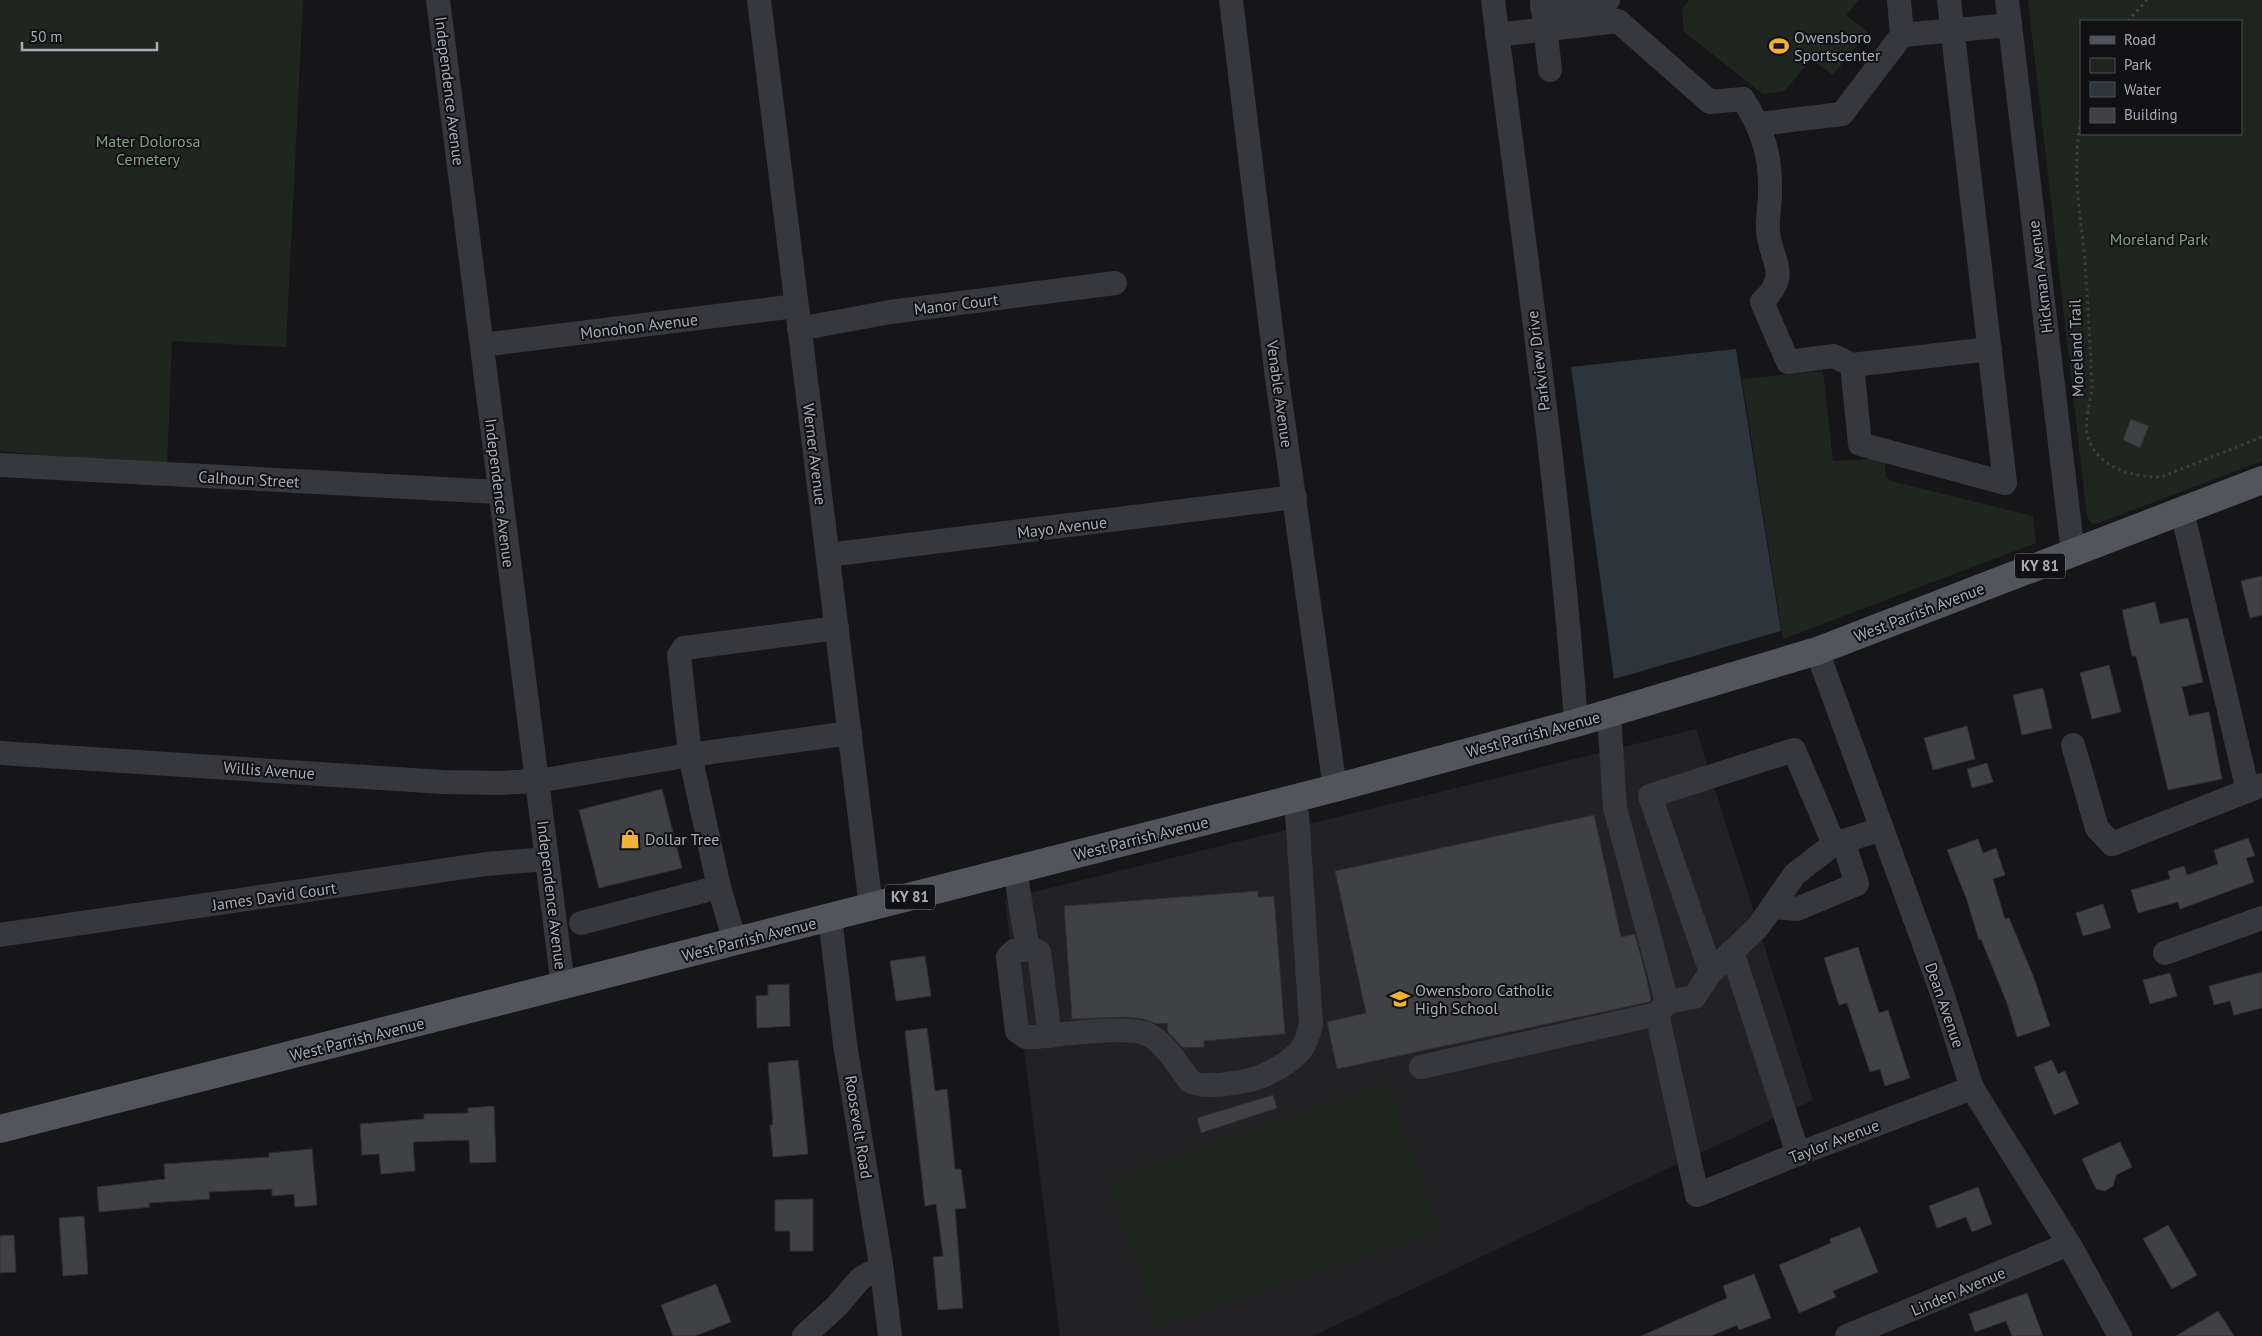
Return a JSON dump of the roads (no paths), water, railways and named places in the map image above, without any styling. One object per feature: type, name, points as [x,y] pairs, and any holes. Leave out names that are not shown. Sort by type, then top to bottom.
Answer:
[{"type":"main road","name":"West Parrish Avenue","points":[[0,1129],[1293,799],[1576,723],[1817,651],[2262,480]]},
{"type":"street","name":"Independence Avenue","points":[[438,0],[563,986]]},
{"type":"street","name":"Werner Avenue","points":[[759,0],[871,907]]},
{"type":"street","name":"Venable Avenue","points":[[1231,0],[1277,378],[1335,788]]},
{"type":"street","name":"Parkview Drive","points":[[1493,0],[1570,635],[1576,723]]},
{"type":"street","points":[[1497,35],[1543,12],[1608,0]]},
{"type":"street","points":[[1759,124],[1842,114],[1902,35],[1898,0]]},
{"type":"street","points":[[1852,365],[1860,444],[2005,483],[1949,0]]},
{"type":"street","name":"Hickman Avenue","points":[[2007,0],[2073,553]]},
{"type":"street","points":[[1543,12],[1550,70]]},
{"type":"street","points":[[1543,12],[1618,21],[1710,102],[1743,99],[1759,124],[1768,154],[1770,173],[1768,233],[1778,266],[1777,279],[1770,294],[1762,302],[1788,362],[1834,356],[1852,365],[1990,349]]},
{"type":"street","points":[[1902,35],[2010,25]]},
{"type":"street","name":"Manor Court","points":[[797,318],[890,312],[1115,284]]},
{"type":"street","name":"Monohon Avenue","points":[[482,345],[797,318]]},
{"type":"street","name":"Calhoun Street","points":[[0,465],[499,492]]},
{"type":"street","name":"Mayo Avenue","points":[[828,555],[1295,497]]},
{"type":"street","points":[[2073,745],[2098,828],[2112,844],[2255,788],[2182,511]]},
{"type":"street","points":[[735,942],[719,887],[690,755],[679,656],[684,648],[837,628]]},
{"type":"street","name":"Dean Avenue","points":[[1817,651],[1942,993],[1972,1088],[2069,1244],[2120,1336]]},
{"type":"street","points":[[1609,713],[1615,808],[1662,1008]]},
{"type":"street","name":"Willis Avenue","points":[[0,753],[442,782],[500,783],[538,781],[690,755],[850,733]]},
{"type":"street","points":[[1711,972],[1650,796],[1794,750],[1858,884],[1798,909],[1772,907]]},
{"type":"street","points":[[1050,1036],[1041,957],[1036,950],[1014,951],[1008,957],[1017,1032],[1026,1037],[1050,1036],[1124,1030],[1148,1034],[1158,1042],[1190,1081],[1204,1086],[1260,1077],[1286,1064],[1300,1051],[1306,1041],[1311,1024],[1297,814],[1293,799]]},
{"type":"street","points":[[1421,1067],[1662,1008],[1694,997],[1711,972],[1758,927],[1795,874],[1838,842],[1882,829]]},
{"type":"street","name":"James David Court","points":[[0,934],[486,864],[548,859]]},
{"type":"street","points":[[1015,870],[1028,950]]},
{"type":"street","points":[[581,923],[719,887]]},
{"type":"street","name":"Roosevelt Road","points":[[830,918],[845,1044],[882,1271],[890,1336]]},
{"type":"street","points":[[2165,953],[2262,918]]},
{"type":"street","points":[[1732,952],[1798,1154]]},
{"type":"street","name":"Taylor Avenue","points":[[1662,1008],[1696,1195],[1972,1088]]},
{"type":"street","name":"Linden Avenue","points":[[1847,1336],[2069,1244]]},
{"type":"street","points":[[804,1336],[838,1306],[860,1279],[870,1273],[882,1271]]},
{"type":"water","points":[[1736,349],[1781,631],[1614,679],[1571,367]]},
{"type":"place","name":"Owensboro Sportscenter","points":[[1779,46]]},
{"type":"place","name":"Dollar Tree","points":[[630,839]]},
{"type":"place","name":"Owensboro Catholic High School","points":[[1400,999]]},
{"type":"park label","name":"Mater Dolorosa Cemetery","points":[[148,150]]},
{"type":"park label","name":"Moreland Park","points":[[2159,239]]}]
